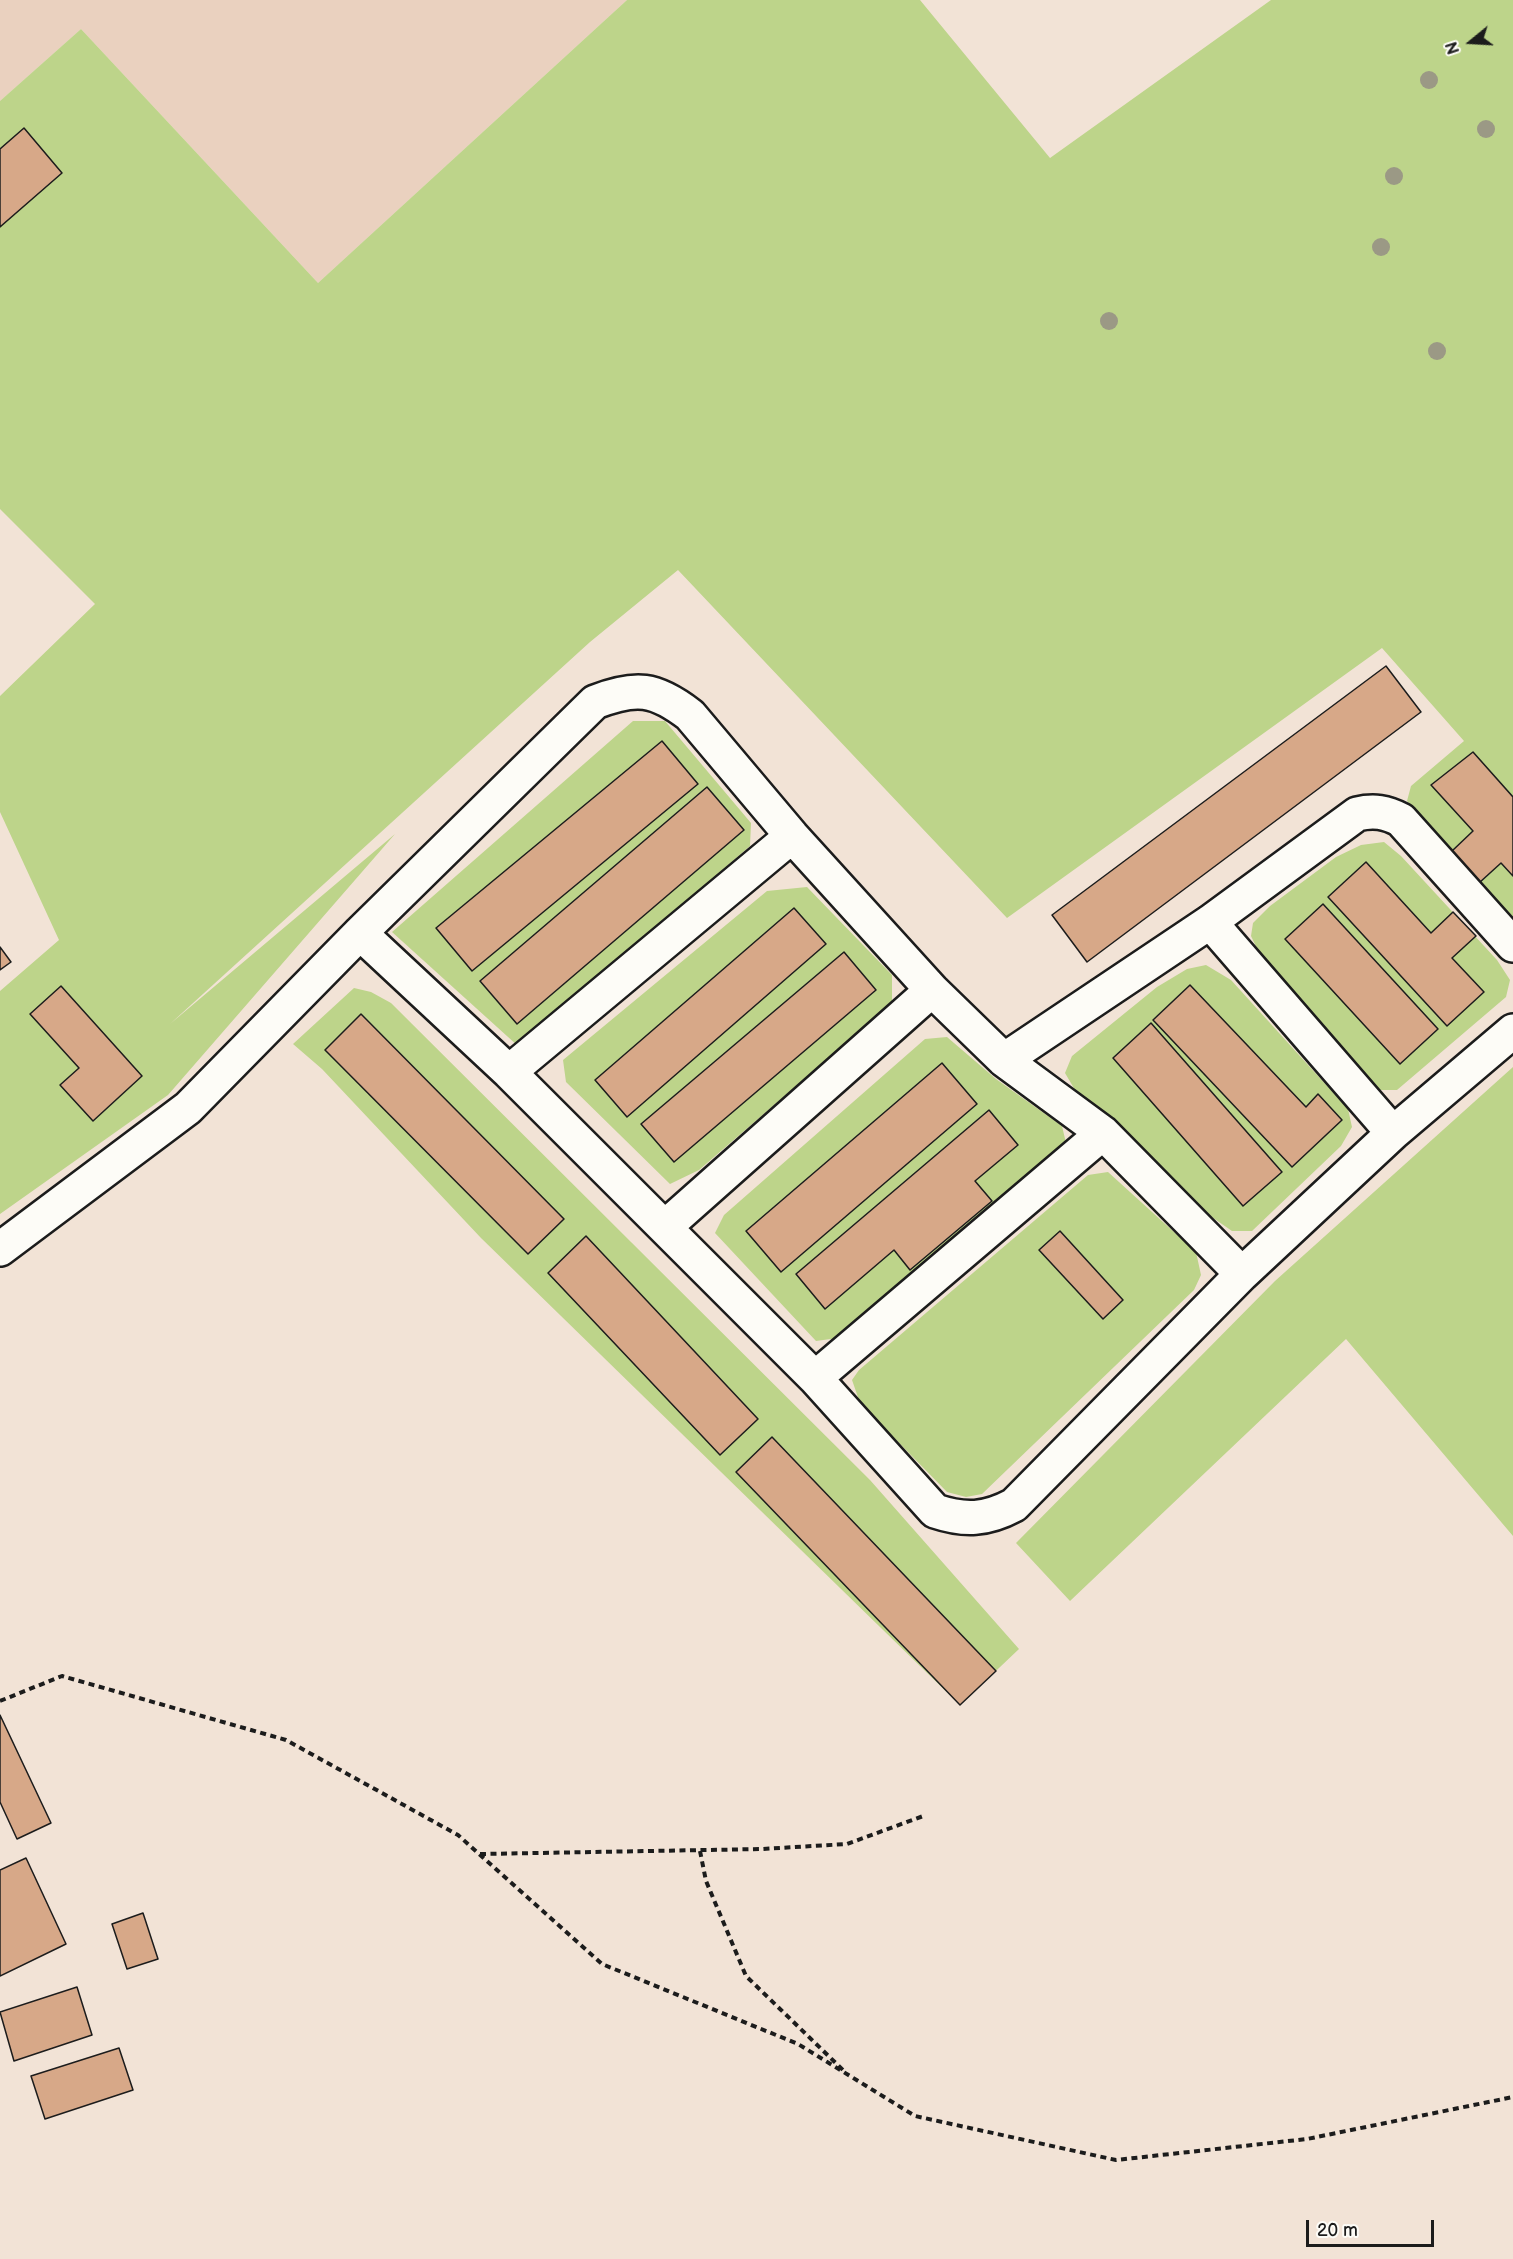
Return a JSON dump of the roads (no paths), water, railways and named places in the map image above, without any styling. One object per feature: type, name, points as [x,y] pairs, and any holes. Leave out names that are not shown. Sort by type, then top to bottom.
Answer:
[{"type":"street","points":[[0,1249],[188,1108],[360,933],[595,702],[620,692],[647,691],[670,699],[690,715],[792,836],[932,990],[1004,1060],[1103,1133],[1242,1274]]},
{"type":"street","points":[[1004,1060],[1210,922],[1357,814],[1380,812],[1401,820],[1513,945]]},
{"type":"street","points":[[509,1072],[792,836]]},
{"type":"street","points":[[1210,922],[1393,1133]]},
{"type":"street","points":[[360,933],[509,1072],[665,1227],[815,1378],[935,1511],[955,1518],[975,1519],[996,1515],[1014,1505],[1242,1274],[1393,1133],[1513,1031]]},
{"type":"street","points":[[665,1227],[932,990]]},
{"type":"street","points":[[815,1378],[1103,1133]]}]
